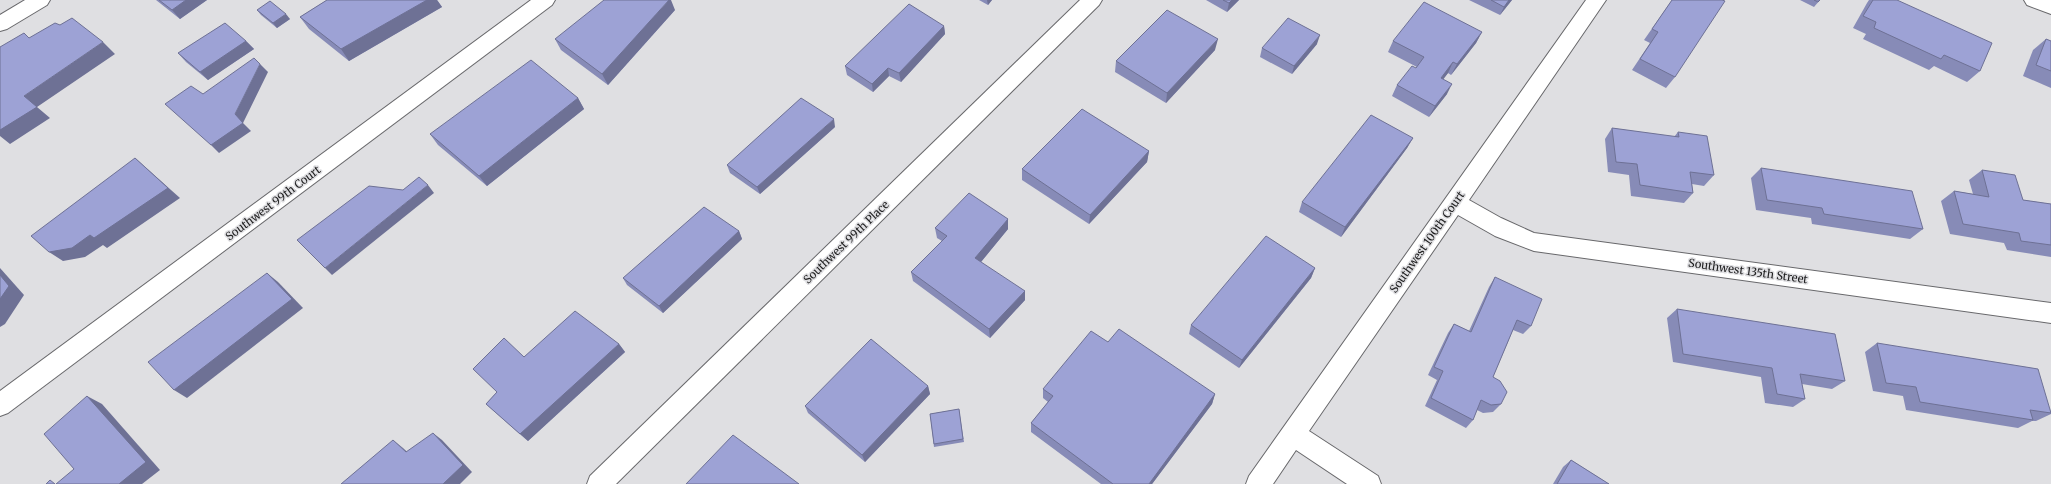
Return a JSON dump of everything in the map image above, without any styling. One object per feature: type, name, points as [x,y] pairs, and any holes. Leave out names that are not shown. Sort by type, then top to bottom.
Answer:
[{"type":"street","points":[[0,24],[40,0]]},
{"type":"street","name":"Southwest 99th Court","points":[[0,405],[545,0]]},
{"type":"street","name":"Southwest 99th Place","points":[[599,484],[1092,0]]},
{"type":"street","name":"Southwest 100th Court","points":[[1258,484],[1596,0]]},
{"type":"street","points":[[2034,0],[2051,7]]},
{"type":"street","name":"Southwest 135th Street","points":[[1454,202],[1491,225],[1512,235],[1534,242],[2051,313]]},
{"type":"street","points":[[1293,434],[1369,484]]},
{"type":"building","points":[[159,0],[186,0],[172,10]]},
{"type":"building","points":[[327,0],[427,0],[341,49],[300,17]]},
{"type":"building","points":[[604,0],[669,0],[602,74],[555,39]]},
{"type":"building","points":[[1223,0],[1232,0],[1229,3]]},
{"type":"building","points":[[1491,0],[1509,0],[1504,7]]},
{"type":"building","points":[[1672,0],[1725,1],[1675,77],[1640,59],[1658,32],[1652,29]]},
{"type":"building","points":[[1873,0],[1897,0],[1992,43],[1980,71],[1944,55],[1941,59],[1874,28],[1876,22],[1863,16]]},
{"type":"building","points":[[270,1],[286,14],[273,23],[257,10]]},
{"type":"building","points":[[1424,2],[1482,32],[1457,64],[1453,62],[1441,78],[1452,84],[1435,106],[1397,85],[1412,66],[1416,68],[1424,57],[1393,41]]},
{"type":"building","points":[[909,4],[944,26],[899,73],[888,68],[872,84],[845,66]]},
{"type":"building","points":[[1167,10],[1218,39],[1167,93],[1116,61]]},
{"type":"building","points":[[72,18],[103,42],[24,96],[37,107],[0,130],[0,47],[24,33],[29,38],[55,23],[60,25]]},
{"type":"building","points":[[1288,18],[1320,35],[1294,66],[1262,48]]},
{"type":"building","points":[[225,23],[246,41],[200,72],[178,53]]},
{"type":"building","points":[[2046,39],[2051,41],[2051,71],[2036,65]]},
{"type":"building","points":[[254,58],[260,64],[235,114],[243,123],[211,145],[165,104],[191,86],[203,94]]},
{"type":"building","points":[[531,60],[578,98],[479,176],[430,134]]},
{"type":"building","points":[[801,98],[834,119],[757,187],[727,165]]},
{"type":"building","points":[[1082,109],[1149,151],[1090,215],[1022,169]]},
{"type":"building","points":[[1371,115],[1413,138],[1345,227],[1302,202]]},
{"type":"building","points":[[1612,128],[1679,137],[1678,132],[1707,136],[1714,175],[1690,172],[1693,193],[1640,185],[1637,164],[1616,162]]},
{"type":"building","points":[[135,158],[168,188],[94,238],[90,235],[72,248],[49,252],[31,236]]},
{"type":"building","points":[[1761,168],[1912,191],[1923,229],[1824,214],[1822,208],[1767,200]]},
{"type":"building","points":[[1982,170],[2015,175],[2023,200],[2051,204],[2051,245],[2021,241],[2019,233],[1963,224],[1954,191],[1989,197]]},
{"type":"building","points":[[419,177],[428,185],[325,268],[297,240],[369,186],[403,190]]},
{"type":"building","points":[[969,193],[1008,219],[975,258],[1025,291],[989,329],[911,272],[947,236],[935,228]]},
{"type":"building","points":[[704,207],[739,231],[659,306],[623,278]]},
{"type":"building","points":[[1266,236],[1315,268],[1242,360],[1191,325]]},
{"type":"building","points":[[267,273],[292,299],[174,390],[148,362]]},
{"type":"building","points":[[0,275],[9,286],[0,299]]},
{"type":"building","points":[[1495,277],[1542,299],[1531,326],[1517,320],[1493,377],[1500,381],[1507,392],[1501,404],[1491,405],[1481,400],[1473,420],[1431,398],[1443,371],[1434,367],[1454,324],[1471,332]]},
{"type":"building","points":[[1677,309],[1835,334],[1845,381],[1800,374],[1805,399],[1777,394],[1772,368],[1683,354]]},
{"type":"building","points":[[575,311],[619,344],[520,434],[486,404],[497,392],[473,369],[504,338],[524,357]]},
{"type":"building","points":[[1119,329],[1215,394],[1149,484],[1113,484],[1031,423],[1053,396],[1043,389],[1091,331],[1108,342]]},
{"type":"building","points":[[871,339],[928,386],[862,455],[805,406]]},
{"type":"building","points":[[1877,343],[2038,369],[2051,413],[2030,410],[2033,420],[1920,402],[1916,387],[1886,383]]},
{"type":"building","points":[[87,396],[146,462],[119,484],[56,484],[74,469],[44,434]]},
{"type":"building","points":[[959,409],[963,439],[934,444],[930,414]]},
{"type":"building","points":[[433,433],[463,465],[443,484],[341,484],[393,440],[406,452]]},
{"type":"building","points":[[733,435],[799,484],[686,484]]},
{"type":"building","points":[[1571,460],[1609,484],[1557,484]]},
{"type":"building","points":[[50,480],[55,484],[46,484]]}]
